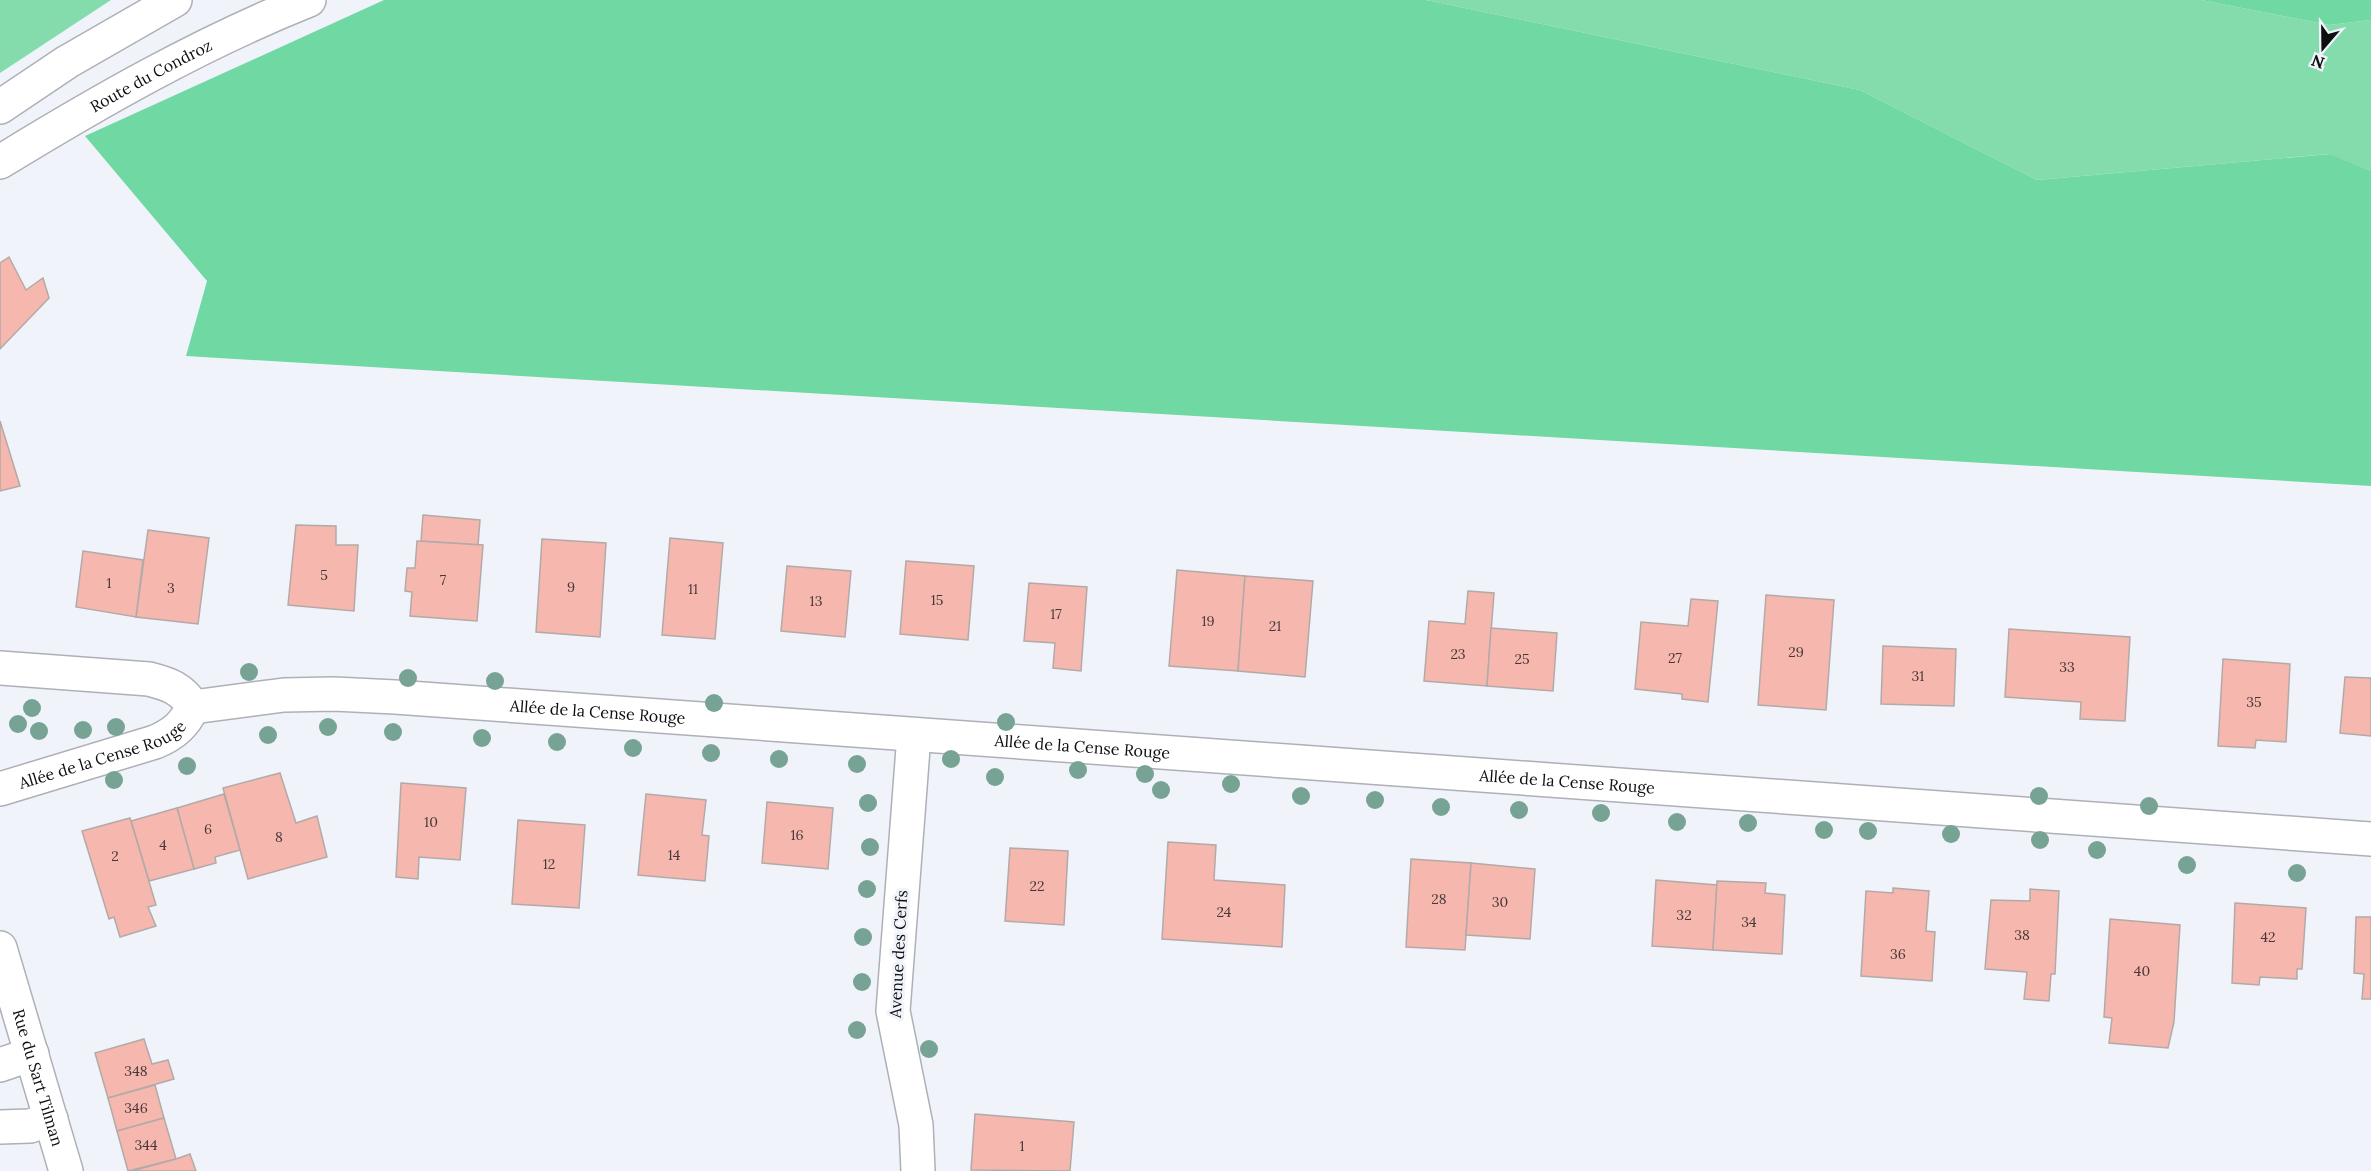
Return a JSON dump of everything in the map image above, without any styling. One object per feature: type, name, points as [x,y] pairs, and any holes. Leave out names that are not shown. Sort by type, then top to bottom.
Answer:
[{"type":"street","points":[[0,107],[67,62],[175,0]]},
{"type":"street","name":"Route du Condroz","points":[[0,162],[74,117],[254,22],[309,0]]},
{"type":"street","name":"Allée de la Cense Rouge","points":[[0,668],[149,679],[171,685],[186,695],[193,706]]},
{"type":"street","name":"Allée de la Cense Rouge","points":[[193,706],[284,695],[334,694],[2371,839]]},
{"type":"street","name":"Allée de la Cense Rouge","points":[[0,789],[169,736],[185,723],[193,706]]},
{"type":"street","name":"Avenue des Cerfs","points":[[914,735],[893,1011],[916,1125],[918,1171]]},
{"type":"street","name":"Rue du Sart Tilman","points":[[0,948],[66,1171]]},
{"type":"street","points":[[0,1065],[32,1054]]},
{"type":"street","points":[[0,1127],[30,1126],[51,1119]]},
{"type":"green space","points":[[0,0],[111,0],[0,73]]},
{"type":"green space","points":[[384,0],[1426,0],[1860,90],[2037,180],[2330,154],[2371,171],[2371,486],[186,356],[207,281],[85,136]]},
{"type":"green space","points":[[1426,0],[2201,0],[2329,25],[2371,20],[2371,171],[2329,154],[2037,180],[1860,90]]},
{"type":"green space","points":[[2201,0],[2371,0],[2371,20],[2329,25]]},
{"type":"building","points":[[9,257],[26,290],[43,278],[49,298],[0,349],[0,263]]},
{"type":"building","points":[[0,421],[20,486],[0,491]]},
{"type":"building","points":[[423,515],[480,520],[478,545],[421,541]]},
{"type":"building","points":[[296,525],[336,526],[336,545],[358,545],[354,611],[288,605]]},
{"type":"building","points":[[148,530],[209,538],[198,624],[136,617]]},
{"type":"building","points":[[670,538],[723,543],[715,639],[662,635]]},
{"type":"building","points":[[542,539],[606,543],[600,637],[536,632]]},
{"type":"building","points":[[417,541],[483,545],[477,621],[410,616],[412,592],[405,591],[407,568],[415,568]]},
{"type":"building","points":[[83,551],[143,560],[136,617],[76,607]]},
{"type":"building","points":[[906,561],[974,566],[968,640],[900,634]]},
{"type":"building","points":[[787,566],[851,571],[845,637],[781,631]]},
{"type":"building","points":[[1177,570],[1245,576],[1238,671],[1169,666]]},
{"type":"building","points":[[1245,576],[1313,581],[1305,677],[1238,671]]},
{"type":"building","points":[[1029,583],[1087,587],[1081,671],[1053,668],[1055,643],[1024,641]]},
{"type":"building","points":[[1468,591],[1494,593],[1487,686],[1424,681],[1429,621],[1465,624]]},
{"type":"building","points":[[1766,595],[1834,600],[1826,710],[1758,705]]},
{"type":"building","points":[[1691,599],[1718,601],[1708,702],[1682,699],[1682,694],[1635,689],[1641,622],[1688,626]]},
{"type":"building","points":[[1491,628],[1557,633],[1553,691],[1487,686]]},
{"type":"building","points":[[2009,629],[2130,637],[2125,721],[2080,719],[2081,702],[2005,697]]},
{"type":"building","points":[[1883,646],[1956,649],[1954,706],[1881,704]]},
{"type":"building","points":[[2223,659],[2290,664],[2286,742],[2256,740],[2255,748],[2218,746]]},
{"type":"building","points":[[2345,677],[2371,678],[2371,736],[2340,733]]},
{"type":"building","points":[[280,773],[296,823],[317,816],[327,857],[248,879],[223,788]]},
{"type":"building","points":[[401,783],[466,788],[460,860],[419,857],[418,879],[396,877]]},
{"type":"building","points":[[224,794],[240,850],[215,857],[216,863],[194,869],[177,808]]},
{"type":"building","points":[[646,794],[706,800],[702,835],[709,836],[705,881],[638,875]]},
{"type":"building","points":[[767,802],[833,808],[828,869],[762,863]]},
{"type":"building","points":[[177,808],[194,869],[149,881],[131,821]]},
{"type":"building","points":[[130,818],[156,905],[148,907],[156,926],[120,937],[114,917],[109,919],[82,831]]},
{"type":"building","points":[[518,820],[585,825],[579,908],[512,904]]},
{"type":"building","points":[[1168,842],[1216,845],[1214,880],[1285,885],[1282,947],[1162,939]]},
{"type":"building","points":[[1010,848],[1068,851],[1064,925],[1005,921]]},
{"type":"building","points":[[1411,859],[1471,863],[1465,950],[1406,947]]},
{"type":"building","points":[[1471,863],[1535,869],[1530,939],[1466,935]]},
{"type":"building","points":[[1656,880],[1717,885],[1713,950],[1652,946]]},
{"type":"building","points":[[1717,881],[1766,883],[1765,893],[1785,895],[1782,954],[1713,950]]},
{"type":"building","points":[[1893,888],[1929,891],[1926,931],[1935,932],[1932,981],[1861,976],[1866,891],[1893,893]]},
{"type":"building","points":[[2030,889],[2059,891],[2055,974],[2051,974],[2049,1001],[2024,999],[2027,972],[1985,969],[1991,900],[2030,901]]},
{"type":"building","points":[[2235,903],[2306,908],[2302,969],[2297,969],[2297,979],[2260,977],[2259,985],[2232,983]]},
{"type":"building","points":[[2356,917],[2371,917],[2371,999],[2362,999],[2364,974],[2354,973]]},
{"type":"building","points":[[2110,919],[2180,925],[2174,1022],[2168,1048],[2109,1043],[2112,1018],[2104,1017]]},
{"type":"building","points":[[144,1039],[152,1064],[168,1060],[174,1079],[108,1098],[95,1053]]},
{"type":"building","points":[[155,1085],[164,1118],[117,1131],[108,1098]]},
{"type":"building","points":[[975,1114],[1074,1122],[1070,1171],[971,1170]]},
{"type":"building","points":[[164,1118],[176,1159],[128,1171],[117,1131]]},
{"type":"building","points":[[190,1154],[196,1171],[132,1171],[176,1159]]}]
